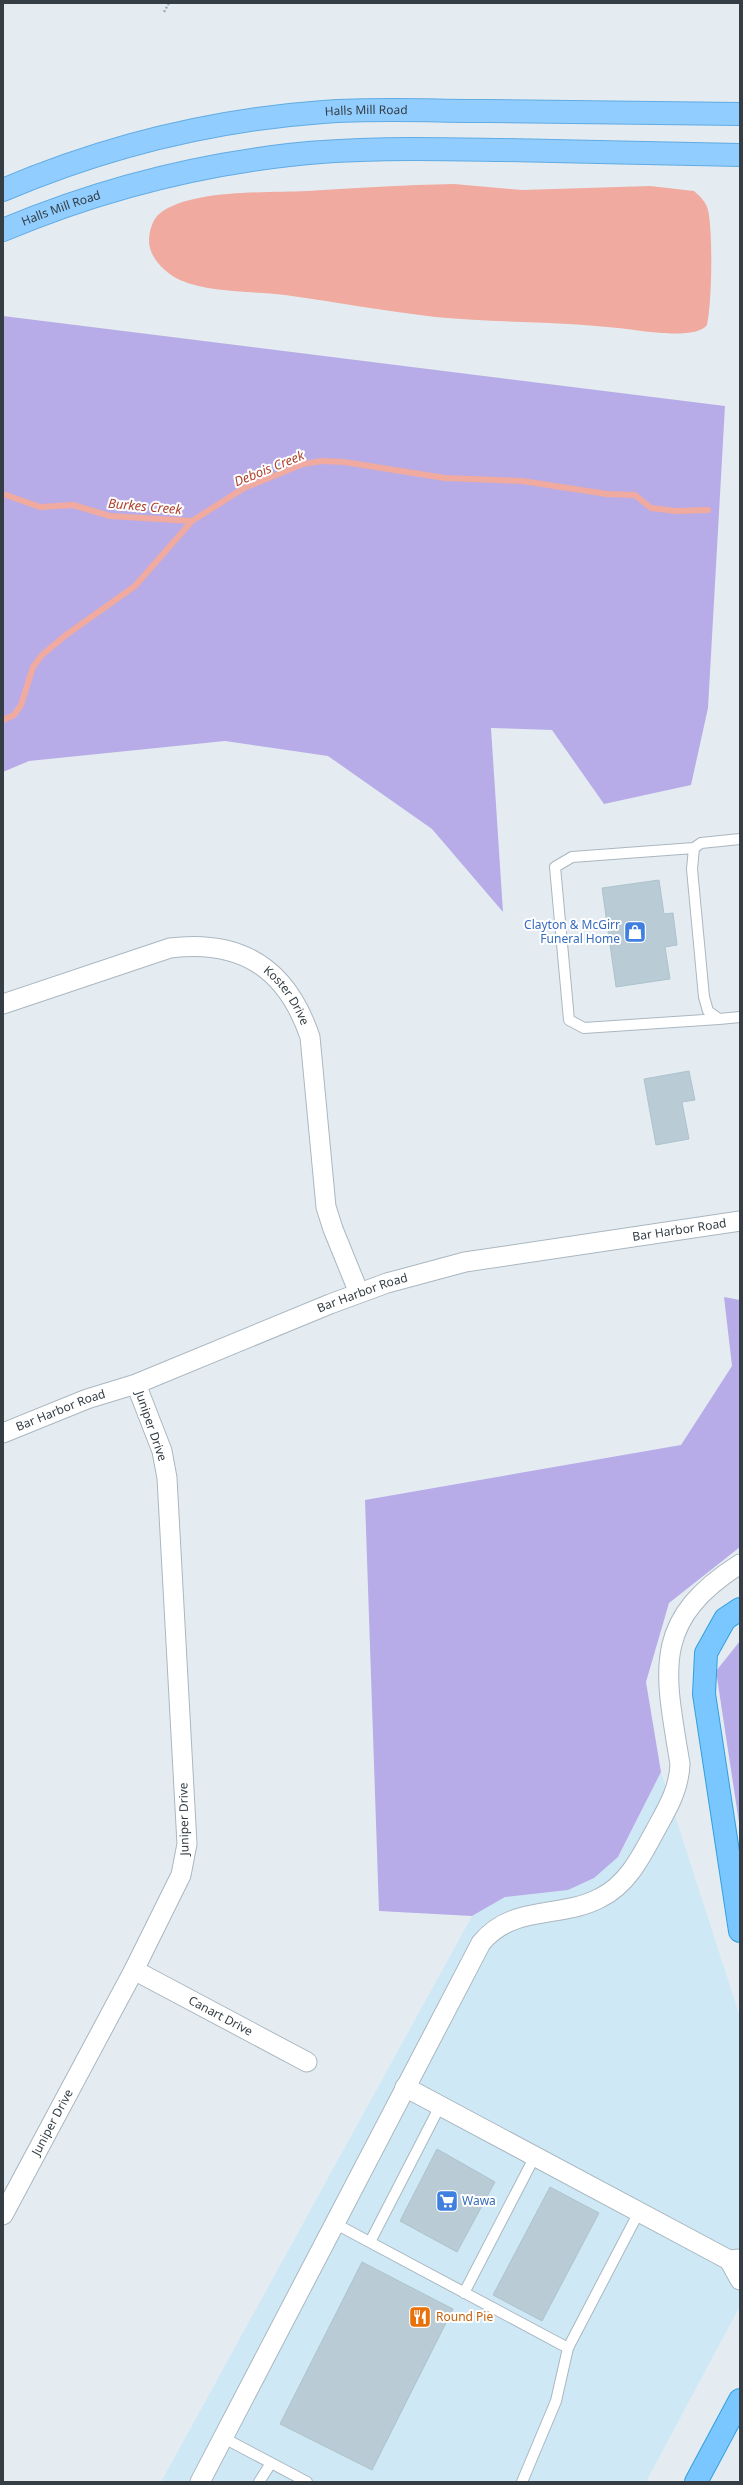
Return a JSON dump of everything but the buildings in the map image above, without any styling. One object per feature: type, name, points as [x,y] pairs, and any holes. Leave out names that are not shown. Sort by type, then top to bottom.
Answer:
[{"type":"highway","points":[[740,1609],[725,1619],[706,1653],[704,1694],[740,1932]]},
{"type":"highway","points":[[696,2482],[740,2400]]},
{"type":"main road","name":"Halls Mill Road","points":[[3,190],[56,168],[122,148],[207,127],[289,115],[368,110],[740,114]]},
{"type":"main road","name":"Halls Mill Road","points":[[3,230],[66,206],[132,187],[223,166],[290,155],[414,149],[740,155]]},
{"type":"street","name":"Koster Drive","points":[[3,1004],[170,948],[193,945],[232,951],[258,964],[276,977],[292,997],[302,1013],[310,1037],[326,1207],[333,1229],[359,1293]]},
{"type":"street","name":"Bar Harbor Road","points":[[3,1432],[87,1399],[136,1384],[387,1283],[465,1262],[740,1221]]},
{"type":"street","name":"Juniper Drive","points":[[3,2215],[134,1970],[181,1875],[187,1844],[167,1478],[162,1451],[136,1384]]},
{"type":"street","points":[[200,2482],[222,2437],[474,1956],[487,1935],[512,1920],[601,1898],[626,1878],[639,1862],[673,1798],[679,1777],[680,1764],[667,1678],[672,1641],[688,1610],[699,1596],[721,1576],[740,1564]]},
{"type":"street","name":"Canart Drive","points":[[134,1970],[307,2062]]},
{"type":"street","points":[[405,2088],[734,2259],[740,2280]]},
{"type":"lane","points":[[740,839],[701,843],[694,848],[572,857],[555,867],[569,1020],[584,1028],[740,1017]]},
{"type":"lane","points":[[694,848],[692,869],[704,997],[708,1011],[719,1019]]},
{"type":"lane","points":[[370,2242],[440,2106]]},
{"type":"lane","points":[[464,2293],[535,2156]]},
{"type":"lane","points":[[522,2482],[556,2401],[568,2348],[640,2210]]},
{"type":"lane","points":[[334,2223],[568,2348]]},
{"type":"lane","points":[[222,2437],[307,2482]]},
{"type":"lane","points":[[259,2482],[271,2463]]},
{"type":"path","points":[[164,12],[169,3]]},
{"type":"shaded area","points":[[454,184],[522,190],[650,186],[694,191],[706,204],[710,220],[711,284],[707,325],[701,330],[679,334],[572,324],[458,319],[416,315],[285,295],[218,289],[192,284],[175,278],[154,258],[149,244],[150,230],[159,214],[173,206],[190,200],[209,196]]},
{"type":"shaded area","points":[[3,316],[725,406],[708,708],[691,785],[604,804],[552,730],[491,728],[503,912],[432,829],[328,756],[225,741],[29,761],[3,772]]},
{"type":"shaded area","points":[[724,1297],[740,1300],[740,1547],[669,1603],[646,1682],[661,1772],[618,1857],[594,1878],[568,1890],[505,1897],[472,1916],[379,1911],[365,1500],[681,1445],[732,1366]]},
{"type":"shaded area","points":[[740,1641],[740,1829],[716,1671]]},
{"type":"shaded area","points":[[661,1772],[740,2017],[740,2306],[646,2482],[161,2482],[472,1916],[505,1897],[568,1890],[619,1856]]},
{"type":"waterway","name":"Debois Creek","points":[[3,720],[14,715],[21,705],[33,667],[42,655],[66,635],[135,586],[192,521],[244,488],[303,464],[322,461],[344,462],[445,478],[522,481],[607,494],[635,495],[651,508],[676,511],[708,510]]},
{"type":"waterway","name":"Burkes Creek","points":[[3,494],[40,507],[73,505],[110,516],[192,521]]},
{"type":"place","name":"Clayton & McGirr Funeral Home","points":[[635,932]]},
{"type":"place","name":"Wawa","points":[[447,2201]]},
{"type":"place","name":"Round Pie","points":[[420,2317]]}]
